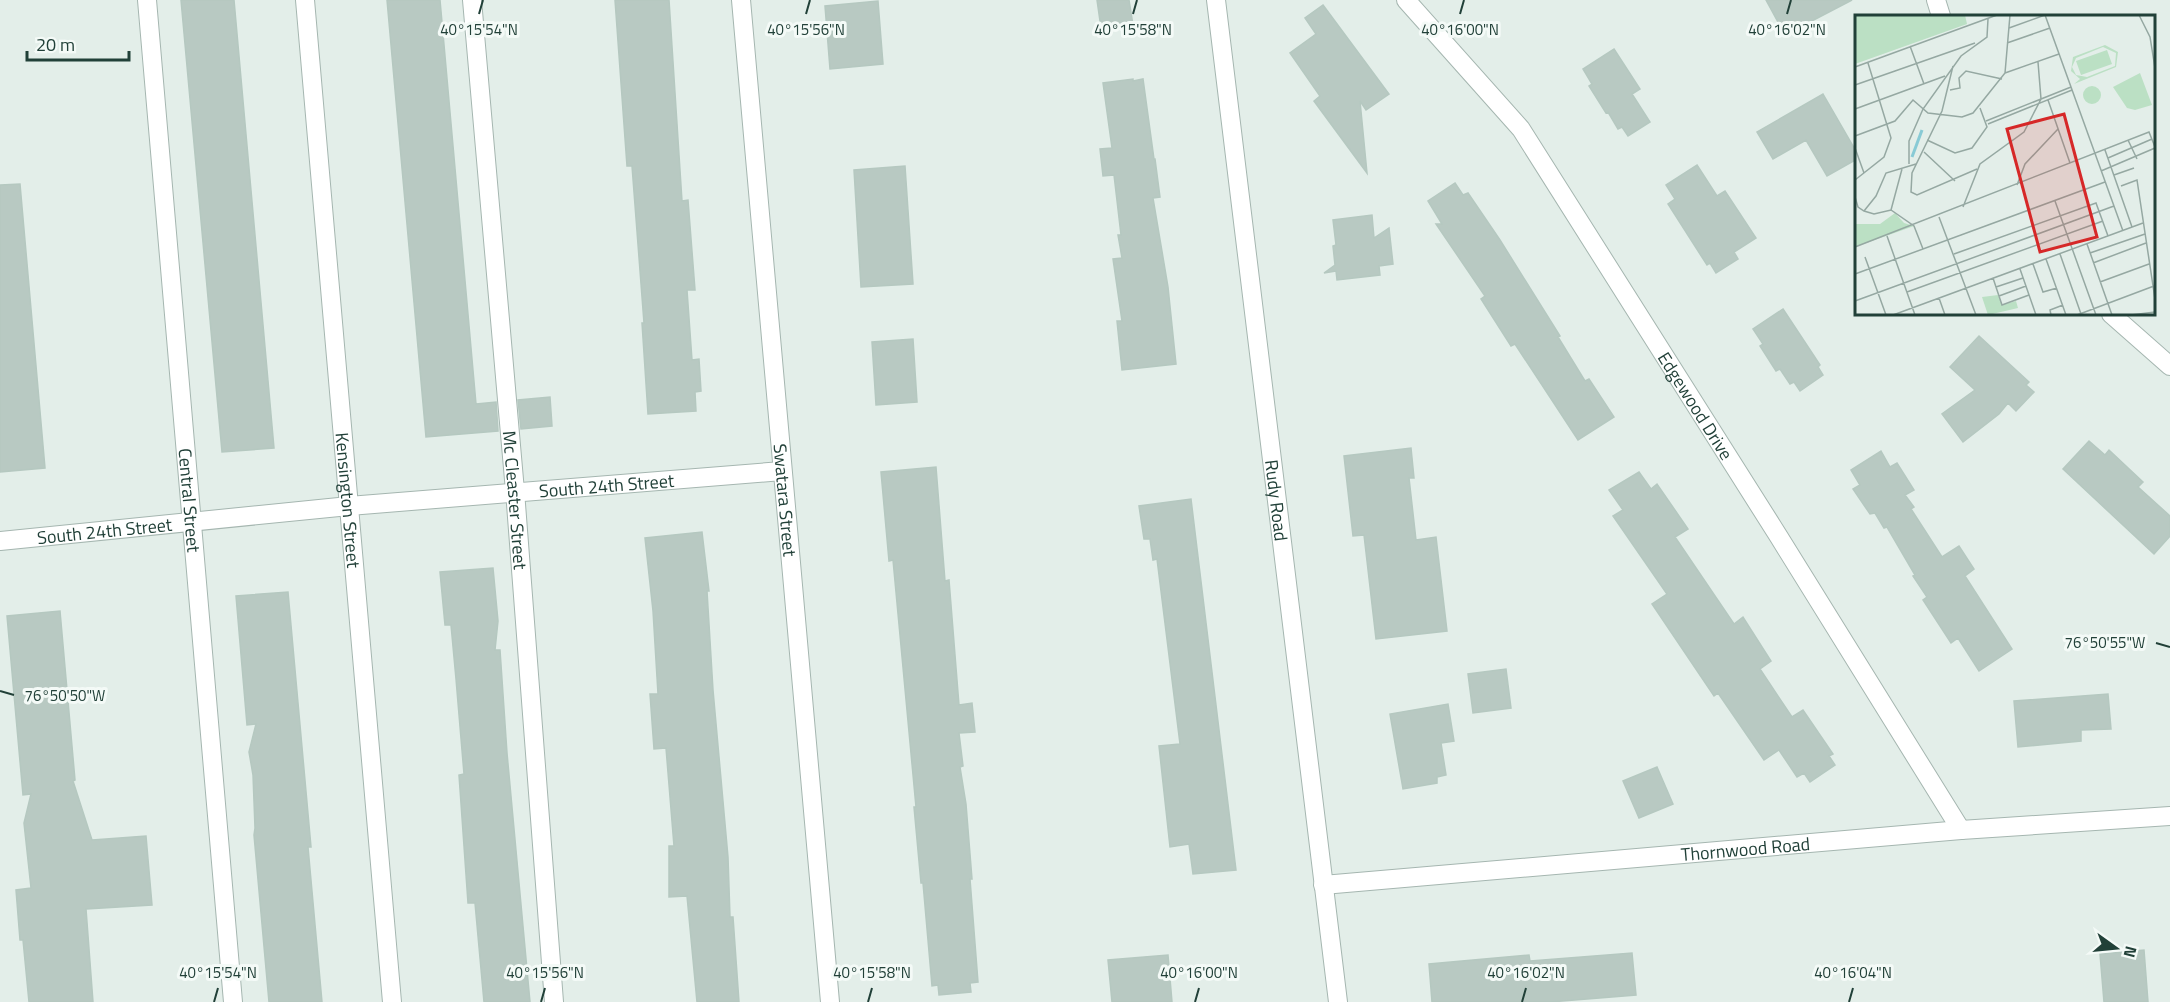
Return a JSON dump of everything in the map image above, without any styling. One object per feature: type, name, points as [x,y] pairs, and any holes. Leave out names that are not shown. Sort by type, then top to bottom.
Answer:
[{"type":"street","name":"Central Street","points":[[147,0],[233,1002]]},
{"type":"street","name":"Kensington Street","points":[[306,0],[392,1002]]},
{"type":"street","name":"Mc Cleaster Street","points":[[472,0],[515,491],[554,1002]]},
{"type":"street","name":"Swatara Street","points":[[741,0],[830,1002]]},
{"type":"street","name":"Rudy Road","points":[[1216,0],[1338,1002]]},
{"type":"street","name":"Edgewood Drive","points":[[1406,0],[1521,129],[1961,830]]},
{"type":"street","points":[[1936,0],[1941,15]]},
{"type":"street","points":[[2112,315],[2170,366]]},
{"type":"street","name":"South 24th Street","points":[[0,541],[515,491],[782,471]]},
{"type":"street","name":"Thornwood Road","points":[[1323,885],[1961,830],[2170,816]]},
{"type":"building","points":[[181,0],[234,0],[274,448],[222,452]]},
{"type":"building","points":[[387,0],[440,0],[476,404],[496,402],[498,431],[426,437]]},
{"type":"building","points":[[615,0],[669,0],[682,201],[688,200],[695,290],[687,290],[692,360],[699,359],[701,391],[695,392],[696,411],[648,414],[642,323],[644,323],[632,166],[627,166]]},
{"type":"building","points":[[1097,0],[1129,0],[1133,25],[1101,28]]},
{"type":"building","points":[[1766,0],[1852,0],[1785,35]]},
{"type":"building","points":[[878,1],[883,64],[830,69],[825,6]]},
{"type":"building","points":[[1323,5],[1389,94],[1366,110],[1360,101],[1367,173],[1314,101],[1320,96],[1290,53],[1316,34],[1305,18]]},
{"type":"building","points":[[1614,49],[1640,89],[1632,94],[1650,122],[1628,136],[1622,127],[1618,129],[1608,112],[1606,113],[1589,86],[1592,84],[1583,69]]},
{"type":"building","points":[[1133,79],[1133,81],[1143,79],[1160,197],[1153,198],[1168,287],[1176,364],[1122,370],[1117,321],[1122,321],[1113,259],[1122,258],[1118,235],[1121,235],[1114,175],[1103,176],[1100,149],[1112,148],[1103,83]]},
{"type":"building","points":[[1823,94],[1855,150],[1855,160],[1827,176],[1806,140],[1773,159],[1757,132]]},
{"type":"building","points":[[1697,165],[1717,196],[1725,191],[1756,238],[1734,252],[1738,259],[1716,273],[1710,263],[1707,265],[1668,204],[1675,199],[1666,185]]},
{"type":"building","points":[[905,166],[913,284],[861,287],[854,170]]},
{"type":"building","points":[[1455,183],[1463,195],[1468,193],[1500,240],[1560,336],[1558,337],[1585,381],[1589,379],[1614,417],[1578,440],[1515,344],[1511,346],[1481,299],[1485,296],[1436,224],[1442,224],[1428,201]]},
{"type":"building","points":[[20,184],[45,468],[0,472],[0,185]]},
{"type":"building","points":[[1372,215],[1374,238],[1389,228],[1393,264],[1379,266],[1380,275],[1337,280],[1336,271],[1324,273],[1335,265],[1333,246],[1336,245],[1333,220]]},
{"type":"building","points":[[1783,309],[1820,365],[1818,367],[1823,375],[1800,391],[1794,382],[1790,384],[1780,369],[1776,371],[1760,346],[1763,344],[1753,329]]},
{"type":"building","points":[[1979,336],[2029,382],[2026,385],[2034,392],[2016,411],[2008,403],[1999,414],[1963,442],[1942,414],[1975,390],[1950,367]]},
{"type":"building","points":[[913,339],[917,402],[876,405],[872,342]]},
{"type":"building","points":[[550,397],[552,426],[521,429],[518,400]]},
{"type":"building","points":[[2089,441],[2105,455],[2109,450],[2143,482],[2138,487],[2170,516],[2170,536],[2154,554],[2063,469]]},
{"type":"building","points":[[1411,448],[1414,478],[1409,478],[1416,540],[1436,537],[1447,631],[1376,639],[1364,535],[1353,536],[1344,456]]},
{"type":"building","points":[[1881,451],[1890,467],[1897,463],[1914,490],[1905,495],[1914,507],[1911,509],[1942,557],[1959,546],[1974,569],[1965,576],[2012,649],[1979,671],[1958,638],[1951,643],[1923,600],[1927,597],[1887,527],[1884,528],[1875,513],[1870,514],[1853,489],[1860,485],[1851,470]]},
{"type":"building","points":[[936,467],[945,581],[949,580],[959,705],[972,703],[975,732],[959,733],[963,766],[960,767],[966,804],[972,879],[970,879],[978,982],[970,983],[971,992],[939,995],[938,985],[932,986],[893,560],[889,561],[881,472]]},
{"type":"building","points":[[1639,472],[1651,489],[1657,484],[1688,529],[1675,537],[1734,624],[1743,617],[1771,661],[1760,669],[1792,717],[1803,710],[1833,754],[1829,756],[1835,765],[1810,782],[1804,773],[1797,777],[1779,750],[1764,760],[1718,693],[1714,696],[1652,604],[1667,594],[1613,516],[1623,510],[1609,490]]},
{"type":"building","points":[[1191,499],[1236,870],[1193,874],[1189,844],[1170,847],[1159,746],[1180,744],[1157,559],[1153,560],[1150,539],[1144,539],[1139,506]]},
{"type":"building","points":[[702,532],[709,591],[707,591],[713,690],[728,857],[730,917],[733,917],[739,1002],[697,1002],[687,896],[669,897],[669,846],[674,846],[666,748],[654,749],[650,694],[658,694],[653,611],[645,538]]},
{"type":"building","points":[[493,568],[498,621],[495,650],[500,650],[530,1002],[484,1002],[475,903],[468,903],[459,775],[464,774],[456,679],[451,625],[445,625],[440,572]]},
{"type":"building","points":[[288,592],[311,847],[308,847],[322,1002],[269,1002],[254,835],[253,775],[249,752],[256,724],[247,725],[236,596]]},
{"type":"building","points":[[60,611],[75,780],[73,781],[92,840],[146,836],[152,905],[86,909],[93,1002],[29,1002],[23,940],[20,940],[16,890],[31,888],[24,823],[31,794],[23,795],[7,616]]},
{"type":"building","points":[[1506,669],[1511,708],[1473,713],[1468,674]]},
{"type":"building","points":[[2108,694],[2111,729],[2081,730],[2081,741],[2018,747],[2014,701]]},
{"type":"building","points":[[1448,704],[1454,741],[1441,743],[1446,775],[1437,777],[1437,783],[1403,789],[1390,714]]},
{"type":"building","points":[[1657,767],[1673,804],[1639,818],[1623,781]]},
{"type":"building","points":[[2144,950],[2148,1002],[2104,1002],[2100,954]]},
{"type":"building","points":[[1632,953],[1636,995],[1550,1002],[1432,1002],[1429,964],[1529,955],[1530,961]]},
{"type":"building","points":[[1168,955],[1172,1002],[1112,1002],[1108,960]]}]
